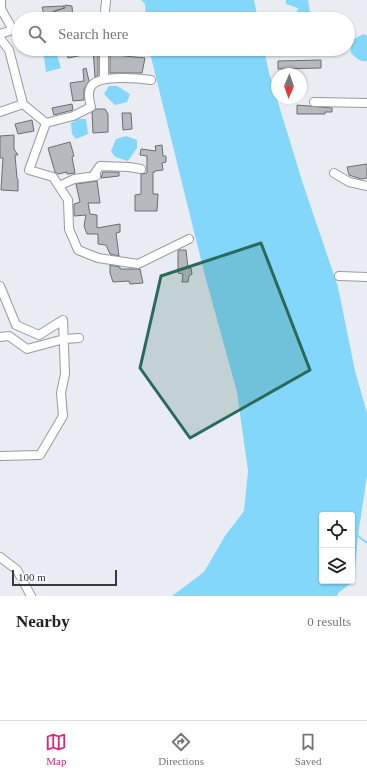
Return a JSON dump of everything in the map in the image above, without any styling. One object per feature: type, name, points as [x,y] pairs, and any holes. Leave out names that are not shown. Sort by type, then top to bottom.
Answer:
[{"type":"street","points":[[1,0],[1,9],[12,28]]},
{"type":"street","points":[[105,12],[106,2]]},
{"type":"street","points":[[0,34],[12,30]]},
{"type":"street","points":[[0,38],[9,50],[23,104],[46,123]]},
{"type":"street","points":[[104,56],[104,80]]},
{"type":"street","points":[[46,123],[73,116],[91,107],[89,97],[92,85],[104,80],[128,78],[151,80]]},
{"type":"street","points":[[314,102],[367,103]]},
{"type":"street","points":[[0,112],[23,104]]},
{"type":"street","points":[[46,123],[29,170],[53,177],[68,200],[69,228],[78,250],[98,258],[138,264],[189,239]]},
{"type":"street","points":[[59,186],[74,179],[96,176],[95,174],[100,166],[141,169]]},
{"type":"street","points":[[334,173],[349,182],[367,186]]},
{"type":"street","points":[[339,276],[367,277]]},
{"type":"street","points":[[0,286],[16,325],[39,335],[63,320],[65,374],[60,393],[63,416],[40,455],[0,456]]},
{"type":"street","points":[[0,337],[9,336],[27,349],[64,339],[79,338]]},
{"type":"street","points":[[0,557],[17,570],[31,596]]},
{"type":"highlighted area","points":[[261,243],[310,370],[190,438],[140,368],[161,276]]},
{"type":"water","points":[[141,0],[254,0],[257,12],[146,12],[145,4]]},
{"type":"water","points":[[286,0],[308,0],[310,12],[297,12],[298,8],[286,4]]},
{"type":"water","points":[[364,34],[367,36],[367,61],[360,60],[354,56],[355,38]]},
{"type":"water","points":[[44,56],[57,56],[61,68],[46,72]]},
{"type":"water","points":[[151,56],[265,56],[271,80],[271,104],[278,104],[303,184],[338,287],[355,371],[367,413],[367,475],[358,536],[355,570],[355,512],[319,512],[319,584],[350,584],[338,593],[337,596],[172,596],[204,572],[225,536],[244,511],[248,471],[237,392],[204,272]]},
{"type":"water","points":[[109,86],[117,86],[130,94],[127,102],[115,105],[104,94]]},
{"type":"water","points":[[78,119],[86,119],[88,134],[76,139],[72,134],[71,123]]},
{"type":"water","points":[[126,136],[137,140],[137,148],[128,161],[115,157],[111,151],[116,139]]},
{"type":"building","points":[[65,5],[72,6],[72,12],[54,12],[54,11],[65,8]]},
{"type":"building","points":[[64,6],[64,8],[53,12],[43,12],[42,7]]},
{"type":"building","points":[[68,56],[78,56],[68,58]]},
{"type":"building","points":[[94,56],[98,56],[98,75],[95,77]]},
{"type":"building","points":[[110,56],[145,58],[142,73],[110,73]]},
{"type":"building","points":[[321,60],[321,68],[278,68],[278,61]]},
{"type":"building","points":[[86,68],[89,81],[84,89],[84,100],[73,101],[70,83],[84,81],[83,69]]},
{"type":"building","points":[[72,104],[73,110],[54,115],[52,108]]},
{"type":"building","points":[[297,105],[332,108],[332,112],[325,112],[325,114],[297,114]]},
{"type":"building","points":[[96,109],[105,109],[108,114],[108,132],[93,133],[92,112]]},
{"type":"building","points":[[122,113],[131,113],[132,129],[123,130]]},
{"type":"building","points":[[32,120],[34,131],[18,134],[15,124]]},
{"type":"building","points":[[14,135],[14,149],[18,155],[15,155],[18,191],[1,190],[3,158],[0,158],[0,136]]},
{"type":"building","points":[[70,142],[74,156],[72,157],[75,173],[67,174],[67,172],[58,174],[55,172],[48,148]]},
{"type":"building","points":[[162,145],[163,156],[166,156],[166,162],[162,163],[163,170],[153,172],[153,194],[158,194],[157,211],[135,211],[135,195],[141,194],[141,174],[147,173],[147,156],[140,155],[141,149],[156,151],[155,146]]},
{"type":"building","points":[[367,164],[367,178],[361,179],[349,175],[347,167]]},
{"type":"building","points":[[103,172],[119,172],[119,176],[101,178]]},
{"type":"building","points":[[97,181],[100,203],[88,203],[90,214],[97,215],[97,228],[120,224],[120,232],[116,233],[119,256],[110,254],[106,245],[98,244],[98,234],[87,234],[84,226],[86,215],[74,216],[74,204],[80,202],[76,184]]},
{"type":"building","points":[[179,250],[186,250],[188,268],[191,268],[192,274],[189,276],[188,282],[182,282],[183,274],[178,273]]},
{"type":"building","points":[[110,265],[120,267],[120,269],[140,269],[143,283],[130,284],[129,281],[113,282],[110,273]]},
{"type":"waterway","points":[[355,537],[358,536],[367,543]]}]
